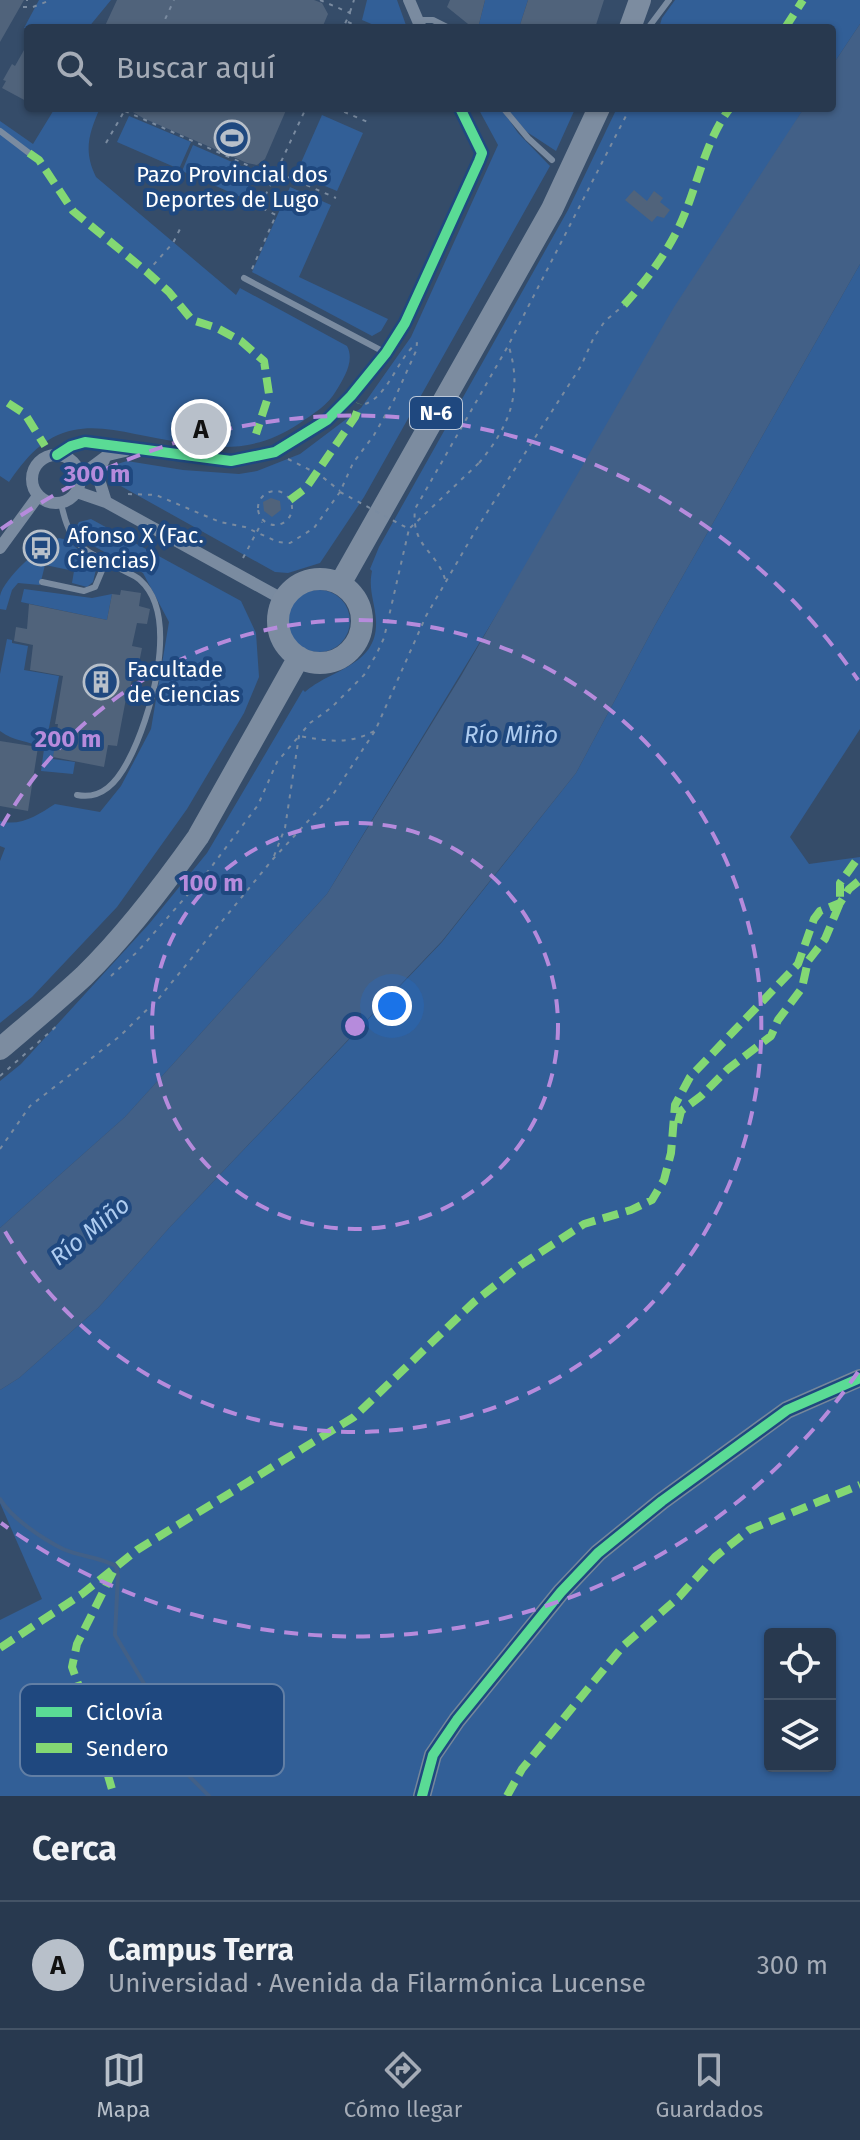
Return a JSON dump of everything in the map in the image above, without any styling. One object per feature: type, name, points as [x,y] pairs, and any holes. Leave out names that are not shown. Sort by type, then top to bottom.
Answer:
[{"type":"highway","points":[[631,24],[640,0]]},
{"type":"highway","name":"N-6","points":[[340,584],[552,209],[597,112]]},
{"type":"highway","points":[[319,579],[340,584],[356,601],[361,625],[359,636],[344,655],[333,661],[310,662],[299,657],[283,642],[279,632],[279,610],[284,600],[290,592],[308,581],[319,579]]},
{"type":"highway","points":[[0,1049],[83,977],[123,935],[178,864],[198,837],[299,657]]},
{"type":"street","points":[[409,0],[419,24]]},
{"type":"street","points":[[57,455],[68,458],[76,465],[80,476],[77,492],[61,503],[45,501],[38,496],[32,473],[42,460],[71,446],[85,442],[231,461],[275,452],[327,420],[386,353],[413,308],[482,153],[462,112]]},
{"type":"street","points":[[80,476],[108,455],[135,449]]},
{"type":"street","points":[[106,502],[97,473],[108,455]]},
{"type":"street","points":[[77,492],[106,502],[284,600]]},
{"type":"street","points":[[0,548],[38,496]]},
{"type":"street","points":[[422,1796],[433,1755],[457,1720],[561,1592],[598,1553],[662,1501],[787,1410],[860,1378]]},
{"type":"lane","points":[[651,24],[669,0]]},
{"type":"lane","points":[[419,24],[433,20],[441,24]]},
{"type":"lane","points":[[506,112],[552,160]]},
{"type":"lane","points":[[0,131],[29,153]]},
{"type":"lane","points":[[244,278],[386,353]]},
{"type":"lane","points":[[61,503],[70,536],[76,543],[141,580],[157,607],[162,634],[138,743],[109,788],[91,798],[77,795]]},
{"type":"lane","points":[[42,582],[84,591],[95,587],[106,561]]},
{"type":"path","points":[[23,7],[33,7],[51,0]]},
{"type":"path","points":[[163,24],[174,0]]},
{"type":"path","points":[[320,0],[350,13]]},
{"type":"path","points":[[351,24],[346,22],[354,0]]},
{"type":"path","points":[[106,143],[124,112]]},
{"type":"path","points":[[129,112],[274,177]]},
{"type":"path","points":[[251,270],[276,215],[260,207],[304,112]]},
{"type":"path","points":[[344,112],[370,123]]},
{"type":"path","points":[[446,581],[442,568],[422,546],[414,522],[415,509],[508,346],[628,112]]},
{"type":"path","points":[[277,172],[336,198]]},
{"type":"path","points":[[147,272],[173,243],[180,229]]},
{"type":"path","points":[[0,1149],[30,1106],[120,1036],[159,998],[273,859],[334,793],[375,731],[426,616],[446,581],[531,441],[581,366],[594,337],[605,321],[624,305]]},
{"type":"path","points":[[128,494],[156,495],[220,522],[245,527],[278,542],[290,543],[314,528],[340,492],[353,463],[394,400],[417,343],[377,395],[369,403],[360,404]]},
{"type":"path","points":[[273,859],[285,828],[299,736],[364,675],[384,638],[409,529],[479,463],[503,428],[516,393],[508,346]]},
{"type":"path","points":[[287,459],[320,475],[340,492],[409,529]]},
{"type":"path","points":[[270,492],[286,495],[292,505],[287,520],[278,525],[263,521],[258,510],[261,499],[270,492]]},
{"type":"path","points":[[243,558],[263,521]]},
{"type":"path","points":[[299,736],[334,742],[360,739],[375,731]]},
{"type":"shaded area","points":[[39,0],[111,0],[91,24],[26,24]]},
{"type":"shaded area","points":[[367,0],[397,0],[406,24],[372,24],[362,20]]},
{"type":"shaded area","points":[[485,0],[528,0],[520,24],[479,24]]},
{"type":"shaded area","points":[[675,0],[860,0],[860,24],[836,60],[836,24],[660,24]]},
{"type":"shaded area","points":[[53,112],[98,112],[89,142],[96,177],[236,295],[240,288],[347,346],[350,358],[348,369],[333,396],[325,405],[279,435],[239,446],[199,445],[104,429],[74,430],[44,443],[9,482],[0,476],[0,121],[33,144]]},
{"type":"shaded area","points":[[480,112],[504,112],[518,133],[550,166],[364,497],[320,563],[288,573],[275,572],[110,480],[108,474],[114,465],[127,461],[183,470],[239,474],[257,471],[300,454],[361,408],[411,337],[498,145]]},
{"type":"shaded area","points":[[510,112],[574,112],[556,151],[527,132]]},
{"type":"shaded area","points":[[615,112],[802,112],[327,894],[125,1117],[0,1228],[0,1081],[21,1064],[149,924],[207,853],[303,690],[305,692],[351,665],[369,648],[375,636],[376,621],[370,569],[379,547],[568,210]]},
{"type":"shaded area","points":[[322,115],[363,133],[337,191],[296,174]]},
{"type":"shaded area","points":[[129,116],[191,142],[179,169],[117,142]]},
{"type":"shaded area","points":[[193,145],[255,172],[243,198],[182,171]]},
{"type":"shaded area","points":[[290,187],[331,205],[299,277],[388,319],[381,331],[372,336],[252,272]]},
{"type":"shaded area","points":[[860,264],[860,729],[790,837],[809,864],[860,857],[860,1796],[0,1796],[0,1620],[42,1599],[0,1503],[0,1390],[19,1378],[98,1308],[169,1228],[442,942],[576,773],[655,625]]},
{"type":"shaded area","points":[[91,519],[241,601],[256,633],[259,677],[244,713],[187,809],[117,907],[32,997],[0,1023],[0,861],[5,848],[0,846],[0,821],[22,821],[55,804],[100,812],[121,786],[151,729],[169,622],[143,573],[77,537],[79,522]]},
{"type":"shaded area","points":[[59,538],[67,540],[97,565],[93,582],[87,587],[72,583],[74,571],[45,565],[40,585],[18,583],[12,590],[6,610],[0,609],[0,596],[16,571],[34,554]]},
{"type":"shaded area","points":[[24,589],[92,598],[112,594],[107,620],[21,602]]},
{"type":"shaded area","points":[[319,590],[341,599],[350,621],[341,643],[319,652],[297,643],[288,621],[297,599]]},
{"type":"shaded area","points":[[7,639],[28,646],[24,670],[59,676],[48,733],[57,735],[53,759],[75,762],[73,774],[41,771],[44,749],[0,731],[0,674]]},
{"type":"water","name":"Río Miño","points":[[860,24],[860,264],[655,625],[576,773],[442,941],[169,1228],[98,1308],[19,1378],[0,1390],[0,1228],[125,1117],[327,894],[461,676],[674,307],[801,112],[836,112],[836,60]]},
{"type":"building","points":[[0,0],[24,0],[0,42]]},
{"type":"building","points":[[117,0],[314,0],[322,3],[328,14],[324,24],[106,24]]},
{"type":"building","points":[[450,0],[485,0],[479,24],[468,24],[447,7]]},
{"type":"building","points":[[528,0],[604,0],[596,24],[520,24]]},
{"type":"building","points":[[24,50],[24,100],[2,88],[12,64],[15,66]]},
{"type":"building","name":"Pazo Provincial dos Deportes de Lugo","points":[[133,112],[285,112],[265,159],[257,165]]},
{"type":"building","points":[[634,190],[647,201],[654,191],[663,198],[660,202],[670,210],[664,218],[657,216],[652,222],[625,200]]},
{"type":"building","points":[[271,498],[280,501],[281,510],[272,517],[264,511],[263,502]]},
{"type":"building","name":"Facultade de Ciencias","points":[[121,590],[141,593],[139,606],[150,609],[147,624],[137,623],[132,646],[142,648],[138,668],[134,668],[128,688],[117,746],[108,745],[104,767],[53,757],[63,676],[30,670],[33,645],[14,641],[16,627],[27,629],[29,604],[107,620],[112,594],[120,595]]},
{"type":"building","points":[[0,741],[38,747],[28,811],[0,806]]},
{"type":"waterway","points":[[0,1499],[19,1521],[55,1545],[116,1566],[115,1635],[144,1684]]},
{"type":"waterway","points":[[189,1776],[209,1796]]},
{"type":"marked path","points":[[788,24],[803,0]]},
{"type":"marked path","points":[[624,305],[654,269],[673,239],[707,151],[727,112]]},
{"type":"marked path","points":[[29,153],[39,160],[73,211],[169,292],[192,320],[217,328],[241,341],[264,361],[269,394],[256,434]]},
{"type":"marked path","points":[[8,403],[25,414],[45,446]]},
{"type":"marked path","points":[[290,500],[306,488],[355,417],[360,404]]},
{"type":"marked path","points":[[678,1123],[681,1111],[771,1036],[778,1020],[802,988],[808,961],[825,939],[840,903],[840,883],[860,855]]},
{"type":"marked path","points":[[0,1648],[82,1594],[137,1550],[354,1417],[474,1302],[521,1265],[584,1224],[631,1210],[652,1200],[664,1180],[671,1153],[675,1105],[690,1077],[798,964],[814,919],[820,911],[840,903],[860,880]]},
{"type":"marked path","points":[[507,1796],[522,1769],[623,1646],[679,1597],[715,1557],[749,1530],[860,1485]]},
{"type":"marked path","points":[[78,1684],[72,1667],[77,1644],[113,1572]]},
{"type":"marked path","points":[[108,1776],[114,1796]]},
{"type":"cycle path","points":[[57,455],[85,442],[231,461],[275,452],[327,420],[386,353],[405,323],[479,161],[482,153],[462,112]]},
{"type":"cycle path","points":[[422,1796],[433,1755],[457,1720],[561,1592],[598,1553],[662,1501],[787,1410],[860,1378]]},
{"type":"place","name":"Pazo Provincial dos Deportes de Lugo","points":[[232,138]]},
{"type":"place","name":"Campus Terra","points":[[201,429]]},
{"type":"place","name":"Afonso X (Fac. Ciencias)","points":[[41,548]]},
{"type":"place","name":"Facultade de Ciencias","points":[[101,682]]}]
